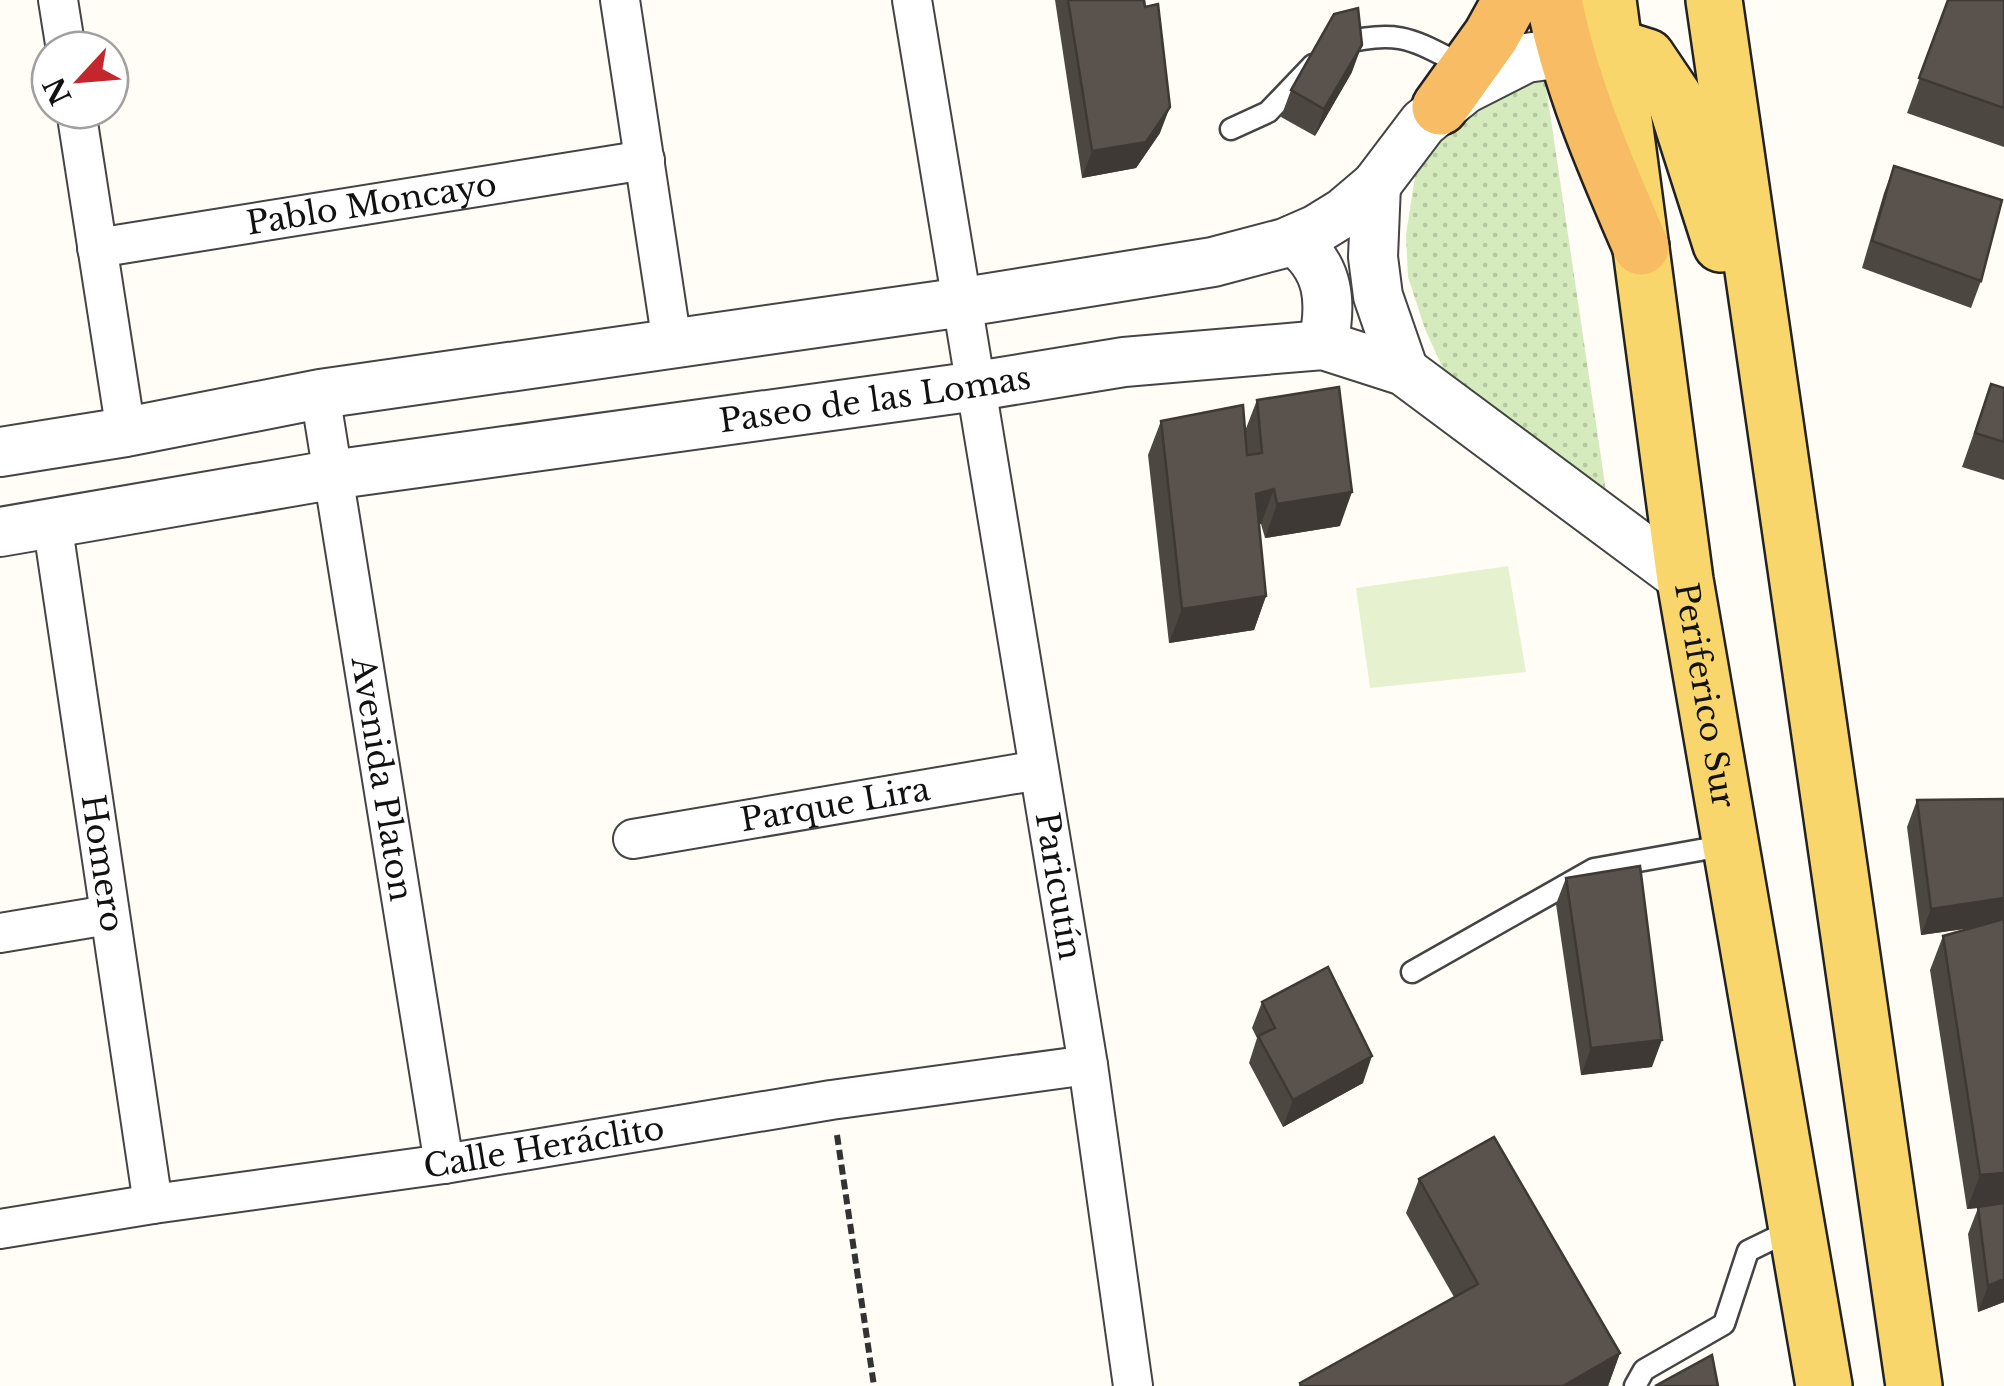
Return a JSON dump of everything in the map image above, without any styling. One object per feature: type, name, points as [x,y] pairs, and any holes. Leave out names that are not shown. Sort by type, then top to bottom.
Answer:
[{"type":"highway","points":[[1454,88],[1512,0]]},
{"type":"highway","points":[[1585,24],[1583,111],[1641,247]]},
{"type":"main road","points":[[1714,0],[1914,1386]]},
{"type":"main road","points":[[1585,24],[1647,58],[1674,96],[1700,169],[1781,450]]},
{"type":"main road","name":"Periferico Sur","points":[[1641,247],[1685,580],[1824,1386]]},
{"type":"street","points":[[58,0],[63,30]]},
{"type":"street","points":[[620,0],[672,343]]},
{"type":"street","name":"Paricutín","points":[[912,0],[1088,1066],[1132,1386]]},
{"type":"street","points":[[0,452],[320,394],[964,302],[1213,262],[1293,240],[1342,213],[1376,185],[1454,88],[1465,89],[1585,24]]},
{"type":"street","points":[[79,130],[126,432]]},
{"type":"street","name":"Pablo Moncayo","points":[[97,248],[645,160]]},
{"type":"street","points":[[1376,185],[1373,257],[1378,296],[1404,371]]},
{"type":"street","points":[[1293,240],[1309,251],[1322,270],[1327,288],[1330,307],[1322,345]]},
{"type":"street","name":"Paseo de las Lomas","points":[[0,532],[332,475],[1124,362],[1322,345],[1404,371],[1685,580]]},
{"type":"street","name":"Avenida Platon","points":[[320,394],[444,1164]]},
{"type":"street","name":"Homero","points":[[52,522],[154,1204]]},
{"type":"street","name":"Parque Lira","points":[[633,839],[1039,770]]},
{"type":"street","points":[[0,932],[108,915]]},
{"type":"street","name":"Calle Heráclito","points":[[0,1229],[444,1164],[832,1100],[1088,1066]]},
{"type":"lane","points":[[1231,129],[1268,112],[1331,46],[1368,36],[1410,38],[1454,88]]},
{"type":"lane","points":[[1412,972],[1594,869],[1730,845]]},
{"type":"lane","points":[[1635,1386],[1644,1370],[1724,1324],[1748,1251],[1797,1227]]},
{"type":"path","points":[[832,1100],[874,1386]]},
{"type":"green space","points":[[1542,59],[1606,491],[1447,377],[1425,329],[1408,277],[1406,235],[1417,163],[1477,99]]},
{"type":"green space","points":[[1508,566],[1526,672],[1370,688],[1356,588]]},
{"type":"building","points":[[1068,0],[1144,0],[1145,7],[1158,4],[1170,107],[1146,142],[1092,151]]},
{"type":"building","points":[[1948,0],[2004,0],[2004,108],[1919,78]]},
{"type":"building","points":[[1358,8],[1362,45],[1324,109],[1291,90],[1334,14]]},
{"type":"building","points":[[1894,166],[2002,200],[1981,281],[1872,241]]},
{"type":"building","points":[[1991,384],[2004,388],[2004,442],[1975,433]]},
{"type":"building","points":[[1339,387],[1352,492],[1277,504],[1274,489],[1256,494],[1266,596],[1182,609],[1161,421],[1243,405],[1247,455],[1262,453],[1257,400]]},
{"type":"building","points":[[2004,799],[2004,898],[1931,909],[1917,800]]},
{"type":"building","points":[[1640,866],[1662,1040],[1591,1048],[1566,878]]},
{"type":"building","points":[[2004,919],[2004,1173],[1980,1175],[1943,936]]},
{"type":"building","points":[[1328,967],[1372,1056],[1293,1100],[1258,1036],[1275,1028],[1262,1002]]},
{"type":"building","points":[[1494,1137],[1620,1353],[1563,1386],[1301,1386],[1300,1383],[1478,1284],[1419,1179]]},
{"type":"building","points":[[2004,1203],[2004,1279],[1988,1286],[1978,1207]]},
{"type":"building","points":[[1712,1355],[1718,1386],[1655,1386]]}]
